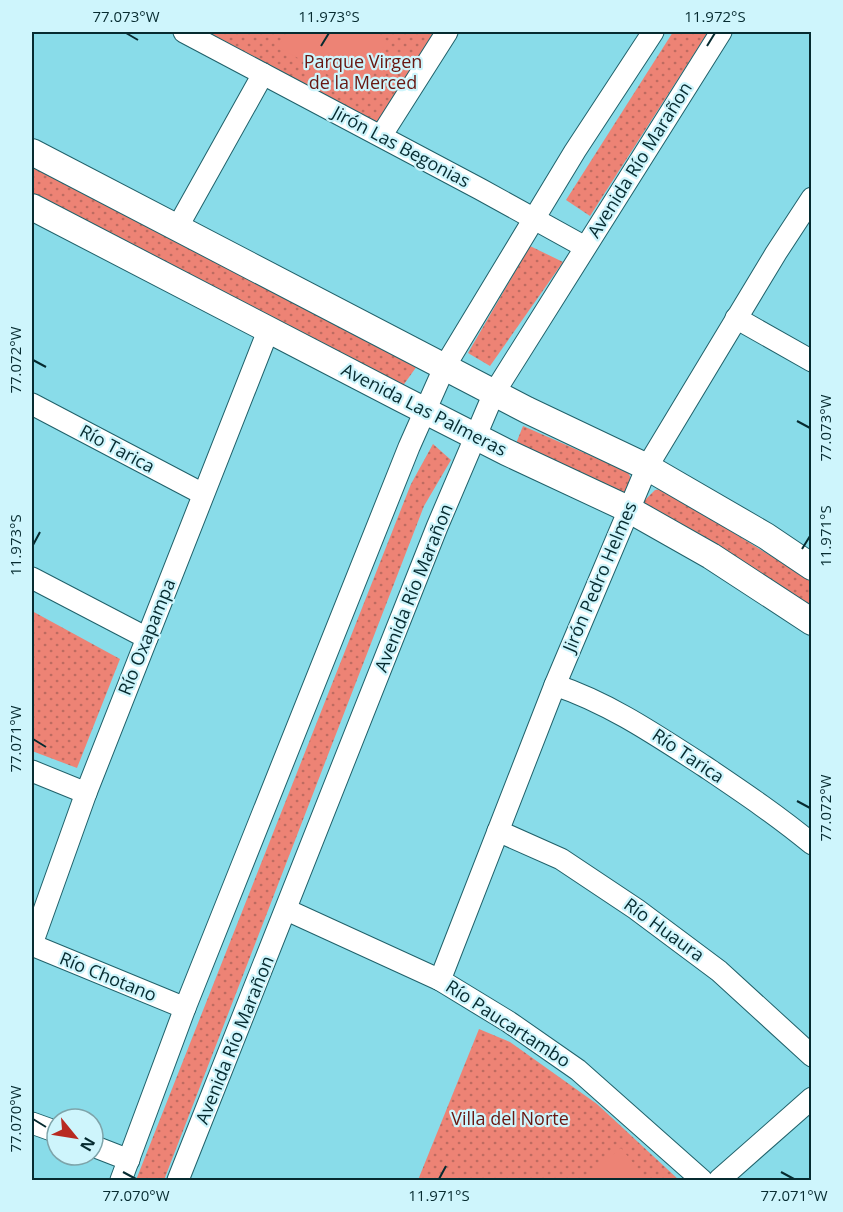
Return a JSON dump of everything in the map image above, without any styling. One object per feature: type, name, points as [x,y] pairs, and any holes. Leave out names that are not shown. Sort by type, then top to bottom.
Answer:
[{"type":"main road","points":[[32,152],[494,393],[647,467],[766,536],[812,567]]},
{"type":"main road","name":"Avenida Las Palmeras","points":[[32,207],[476,437],[628,509],[711,556],[812,622]]},
{"type":"street","name":"Jirón Las Begonias","points":[[184,32],[585,247]]},
{"type":"street","points":[[381,136],[447,32]]},
{"type":"street","points":[[121,1180],[185,1008],[445,366],[575,151],[653,32]]},
{"type":"street","name":"Avenida Río Marañon","points":[[178,1180],[437,527],[494,393],[721,32]]},
{"type":"street","points":[[177,228],[263,74]]},
{"type":"street","name":"Jirón Pedro Helmes","points":[[440,980],[555,685],[647,467],[736,318],[812,198]]},
{"type":"street","points":[[736,318],[812,361]]},
{"type":"street","name":"Río Oxapampa","points":[[32,945],[86,793],[268,331]]},
{"type":"street","name":"Río Tarica","points":[[32,404],[203,494]]},
{"type":"street","points":[[32,578],[147,638]]},
{"type":"street","name":"Río Tarica","points":[[555,685],[579,693],[645,727],[779,817],[812,844]]},
{"type":"street","points":[[32,771],[86,793]]},
{"type":"street","name":"Río Huaura","points":[[498,831],[561,859],[636,909],[719,971],[812,1056]]},
{"type":"street","name":"Río Paucartambo","points":[[287,910],[440,980],[508,1022],[578,1070],[702,1180]]},
{"type":"street","name":"Río Chotano","points":[[32,945],[185,1008]]},
{"type":"street","points":[[719,1180],[812,1098]]},
{"type":"street","points":[[105,1151],[129,1160]]},
{"type":"green space","name":"Parque Virgen de la Merced","points":[[203,32],[437,32],[378,126]]},
{"type":"green space","points":[[287,32],[369,32],[387,41],[359,92],[278,47]]},
{"type":"green space","points":[[673,32],[708,32],[590,216],[566,200]]},
{"type":"green space","points":[[32,167],[417,366],[397,394],[32,194]]},
{"type":"green space","points":[[530,246],[563,262],[490,366],[468,353]]},
{"type":"green space","points":[[523,426],[628,472],[632,481],[628,492],[621,496],[515,446]]},
{"type":"green space","points":[[433,444],[451,460],[424,506],[164,1180],[136,1180],[411,484]]},
{"type":"green space","points":[[663,489],[811,581],[811,613],[649,514],[644,501],[655,490]]},
{"type":"green space","points":[[32,611],[120,659],[77,768],[32,751]]},
{"type":"green space","name":"Villa del Norte","points":[[479,1029],[510,1042],[597,1104],[679,1180],[418,1180]]},
{"type":"green space","points":[[621,1148],[647,1180],[582,1180]]}]
